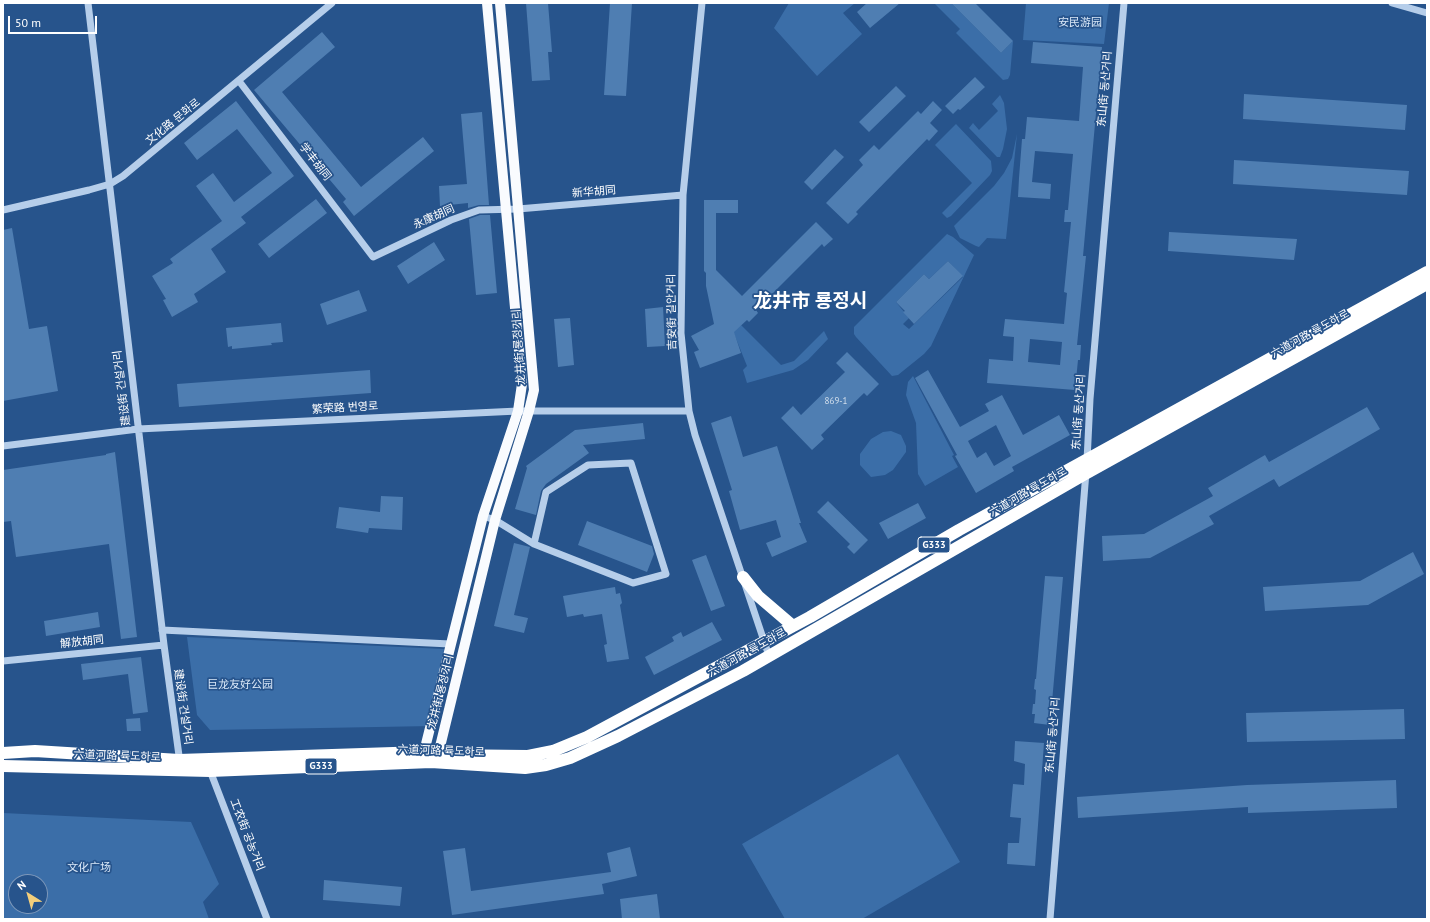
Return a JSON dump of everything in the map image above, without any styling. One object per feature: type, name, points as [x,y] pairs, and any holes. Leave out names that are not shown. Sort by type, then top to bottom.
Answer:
[{"type":"highway","name":"六道河路 륙도하로","points":[[5,750],[35,751],[180,765],[210,771],[435,759],[528,756],[553,751],[587,737],[793,626],[959,530],[1087,461],[1427,272]]},
{"type":"highway","name":"六道河路 륙도하로","points":[[3,766],[180,765],[206,759],[424,752],[435,759],[525,768],[546,765],[570,758],[618,736],[769,656],[1085,474],[1427,284]]},
{"type":"highway","points":[[743,577],[758,596],[793,626]]},
{"type":"main road","name":"龙井街 룡정거리","points":[[424,752],[483,516],[518,411],[522,384],[487,3]]},
{"type":"main road","name":"龙井街 룡정거리","points":[[435,759],[495,520],[529,411],[534,390],[534,373],[500,3]]},
{"type":"street","name":"建设街 건설거리","points":[[88,3],[162,630],[180,765]]},
{"type":"street","name":"文化路 문화로","points":[[3,210],[110,184],[128,172],[239,82],[332,3]]},
{"type":"street","name":"吉安街 길안거리","points":[[702,3],[683,195],[681,333],[689,411],[695,435],[769,656]]},
{"type":"street","name":"东山街 동산거리","points":[[1050,919],[1087,461],[1091,391],[1124,3]]},
{"type":"street","points":[[1392,3],[1427,13]]},
{"type":"street","name":"学丰胡同","points":[[239,82],[373,257]]},
{"type":"street","name":"新华胡同","points":[[507,210],[683,195]]},
{"type":"street","name":"永康胡同","points":[[373,257],[451,220],[479,210],[507,210]]},
{"type":"street","name":"繁荣路 번영로","points":[[3,446],[138,429],[518,411],[689,411]]},
{"type":"street","points":[[483,516],[495,520],[534,544],[633,583],[666,574],[631,463],[588,465],[546,492],[534,544]]},
{"type":"street","points":[[162,630],[450,644]]},
{"type":"street","name":"解放胡同","points":[[3,661],[164,645]]},
{"type":"street","name":"工农街 공농거리","points":[[206,759],[267,919]]},
{"type":"green space","points":[[789,3],[855,3],[843,13],[862,34],[817,76],[774,28]]},
{"type":"green space","points":[[934,3],[951,3],[1001,53],[1013,41],[1010,75],[1008,79],[1003,80],[956,33],[960,29]]},
{"type":"green space","name":"安民游园","points":[[1026,3],[1109,3],[1104,44],[1023,40]]},
{"type":"green space","points":[[1000,95],[1004,103],[1007,129],[1003,149],[1000,157],[997,157],[969,128],[973,123],[979,130],[998,111],[992,104]]},
{"type":"green space","points":[[956,124],[991,161],[992,171],[990,175],[951,216],[947,218],[942,213],[972,183],[935,145]]},
{"type":"green space","points":[[1017,134],[1006,239],[987,238],[979,247],[976,246],[960,238],[954,226],[994,186],[1004,173],[1012,158]]},
{"type":"green space","points":[[947,234],[953,237],[974,255],[931,346],[924,354],[898,375],[892,376],[856,337],[854,334],[854,327]],"holes":[[[948,261],[963,277],[909,329],[903,324],[909,318],[896,302],[924,274],[929,279]]]},
{"type":"green space","points":[[741,325],[781,365],[794,361],[824,331],[828,339],[808,360],[793,370],[747,383],[743,370],[747,366],[733,331]]},
{"type":"green space","points":[[913,376],[954,455],[952,456],[958,467],[925,486],[918,474],[916,423],[906,395],[908,382]]},
{"type":"green space","points":[[891,431],[901,435],[906,446],[906,452],[893,470],[885,475],[871,477],[860,465],[860,454],[871,439],[883,432]]},
{"type":"green space","name":"巨龙友好公园","points":[[187,637],[444,649],[432,726],[210,730],[197,715]]},
{"type":"green space","points":[[898,754],[960,862],[862,919],[785,919],[742,844]]},
{"type":"green space","name":"文化广场","points":[[3,813],[191,822],[219,884],[203,902],[209,919],[3,919]]},
{"type":"building","points":[[526,3],[548,3],[552,52],[548,52],[550,80],[532,81]]},
{"type":"building","points":[[610,3],[632,3],[626,96],[604,95]]},
{"type":"building","points":[[867,3],[900,3],[870,28],[857,12]]},
{"type":"building","points":[[951,3],[975,3],[1013,41],[1001,53]]},
{"type":"building","points":[[322,32],[335,47],[282,92],[361,187],[423,137],[434,151],[354,216],[343,202],[346,199],[254,90]]},
{"type":"building","points":[[1033,42],[1102,47],[1083,256],[1086,256],[1077,345],[1081,345],[1080,360],[1078,360],[1075,390],[987,383],[989,359],[1013,361],[1014,337],[1003,336],[1005,319],[1064,324],[1067,293],[1064,292],[1071,222],[1064,222],[1065,210],[1068,210],[1073,154],[1035,151],[1032,182],[1051,184],[1050,199],[1018,197],[1019,178],[1022,139],[1025,139],[1027,117],[1079,121],[1083,67],[1031,63]],"holes":[[[1030,339],[1062,342],[1060,365],[1028,362]]]},
{"type":"building","points":[[975,77],[985,87],[960,110],[958,109],[953,114],[945,106]]},
{"type":"building","points":[[896,86],[906,96],[869,132],[859,122]]},
{"type":"building","points":[[1244,94],[1407,105],[1405,130],[1243,119]]},
{"type":"building","points":[[236,101],[294,176],[241,217],[246,223],[211,249],[226,272],[194,294],[198,302],[172,317],[163,300],[166,299],[152,276],[173,263],[170,259],[222,221],[196,186],[213,173],[234,202],[272,173],[237,129],[197,160],[184,143]]},
{"type":"building","points":[[933,101],[942,110],[930,123],[938,131],[929,141],[927,139],[856,212],[858,214],[848,224],[826,203],[863,165],[859,160],[874,145],[879,150],[918,111],[921,114]]},
{"type":"building","points":[[482,112],[489,205],[479,205],[468,208],[468,203],[440,206],[439,186],[467,184],[461,114]]},
{"type":"building","points":[[835,149],[844,157],[812,190],[804,182]]},
{"type":"building","points":[[1234,160],[1409,171],[1407,195],[1233,184]]},
{"type":"building","points":[[316,199],[327,213],[269,258],[258,244]]},
{"type":"building","points":[[704,200],[738,200],[738,213],[716,213],[716,270],[742,296],[816,222],[833,239],[824,247],[822,244],[756,310],[758,313],[749,322],[747,320],[734,332],[741,353],[700,368],[694,352],[699,350],[691,336],[714,324],[706,286],[706,273],[704,271]]},
{"type":"building","points":[[480,215],[490,215],[497,293],[476,295],[469,219]]},
{"type":"building","points":[[12,228],[29,329],[47,326],[58,391],[3,401],[3,230]]},
{"type":"building","points":[[1169,232],[1297,239],[1294,260],[1168,251]]},
{"type":"building","points":[[434,242],[445,260],[408,284],[397,266]]},
{"type":"building","points":[[948,261],[963,276],[914,324],[903,312],[905,311],[896,302],[924,274],[929,279]]},
{"type":"building","points":[[359,290],[367,311],[327,325],[320,304]]},
{"type":"building","points":[[663,307],[665,346],[647,347],[645,309]]},
{"type":"building","points":[[570,318],[574,365],[558,367],[554,319]]},
{"type":"building","points":[[281,323],[283,342],[271,343],[272,345],[232,349],[232,346],[228,347],[226,328]]},
{"type":"building","points":[[847,352],[879,384],[867,396],[864,393],[821,435],[824,439],[812,450],[781,418],[793,406],[801,415],[845,372],[836,363]]},
{"type":"building","points":[[370,370],[371,393],[179,407],[177,384]]},
{"type":"building","points":[[928,370],[960,427],[989,411],[985,404],[1002,395],[1023,435],[1059,415],[1070,435],[1012,467],[1014,471],[976,493],[955,456],[957,455],[915,378]],"holes":[[[996,425],[1011,456],[994,466],[986,452],[977,458],[968,441]]]},
{"type":"building","points":[[1367,407],[1380,429],[1279,487],[1274,479],[1209,516],[1214,524],[1150,558],[1103,561],[1102,536],[1144,534],[1213,496],[1208,488],[1265,455],[1269,462]]},
{"type":"building","points":[[731,416],[743,457],[777,446],[801,523],[799,523],[807,542],[772,557],[766,543],[781,537],[776,520],[740,530],[729,491],[732,490],[711,423]]},
{"type":"building","points":[[643,423],[645,439],[583,445],[589,453],[546,484],[541,491],[536,515],[515,509],[527,468],[526,466],[575,430]]},
{"type":"building","points":[[115,452],[137,637],[121,639],[109,544],[16,557],[11,521],[3,522],[3,470],[106,455]]},
{"type":"building","points":[[381,496],[403,497],[402,530],[369,528],[368,533],[336,528],[339,507],[380,512]]},
{"type":"building","points":[[828,501],[868,540],[854,554],[847,547],[850,544],[817,512]]},
{"type":"building","points":[[918,503],[926,518],[888,539],[879,523]]},
{"type":"building","points":[[587,521],[652,546],[654,554],[647,572],[578,545]]},
{"type":"building","points":[[514,543],[530,547],[514,615],[528,618],[524,633],[494,626]]},
{"type":"building","points":[[1413,552],[1424,574],[1368,605],[1265,611],[1263,587],[1360,581]]},
{"type":"building","points":[[706,555],[725,606],[711,611],[692,560]]},
{"type":"building","points":[[1045,576],[1063,577],[1050,725],[1034,723],[1035,714],[1032,714],[1033,704],[1035,704],[1036,690],[1034,689]]},
{"type":"building","points":[[615,587],[616,594],[620,593],[622,603],[620,605],[629,659],[607,662],[604,645],[607,644],[602,614],[584,617],[583,614],[567,617],[563,596]]},
{"type":"building","points":[[98,612],[100,627],[46,636],[44,621]]},
{"type":"building","points":[[712,622],[722,640],[654,675],[645,657],[674,641],[672,637],[681,632],[683,637]]},
{"type":"building","points":[[141,657],[148,712],[133,714],[128,674],[83,680],[81,664]]},
{"type":"building","points":[[1404,709],[1405,739],[1247,742],[1246,713]]},
{"type":"building","points":[[140,718],[141,731],[127,731],[126,719]]},
{"type":"building","points":[[1015,741],[1044,743],[1035,866],[1007,864],[1008,843],[1019,843],[1021,818],[1010,817],[1013,784],[1024,785],[1025,764],[1014,761]]},
{"type":"building","points":[[1396,780],[1397,808],[1248,813],[1248,807],[1078,818],[1077,797],[1247,785]]},
{"type":"building","points":[[630,847],[637,876],[602,884],[604,894],[452,915],[443,851],[465,848],[471,891],[611,872],[607,853]]},
{"type":"building","points":[[324,880],[402,887],[400,906],[323,900]]},
{"type":"building","points":[[657,894],[660,919],[622,919],[620,899]]},
{"type":"district","name":"龙井市 룡정시","points":[[810,302]]}]
